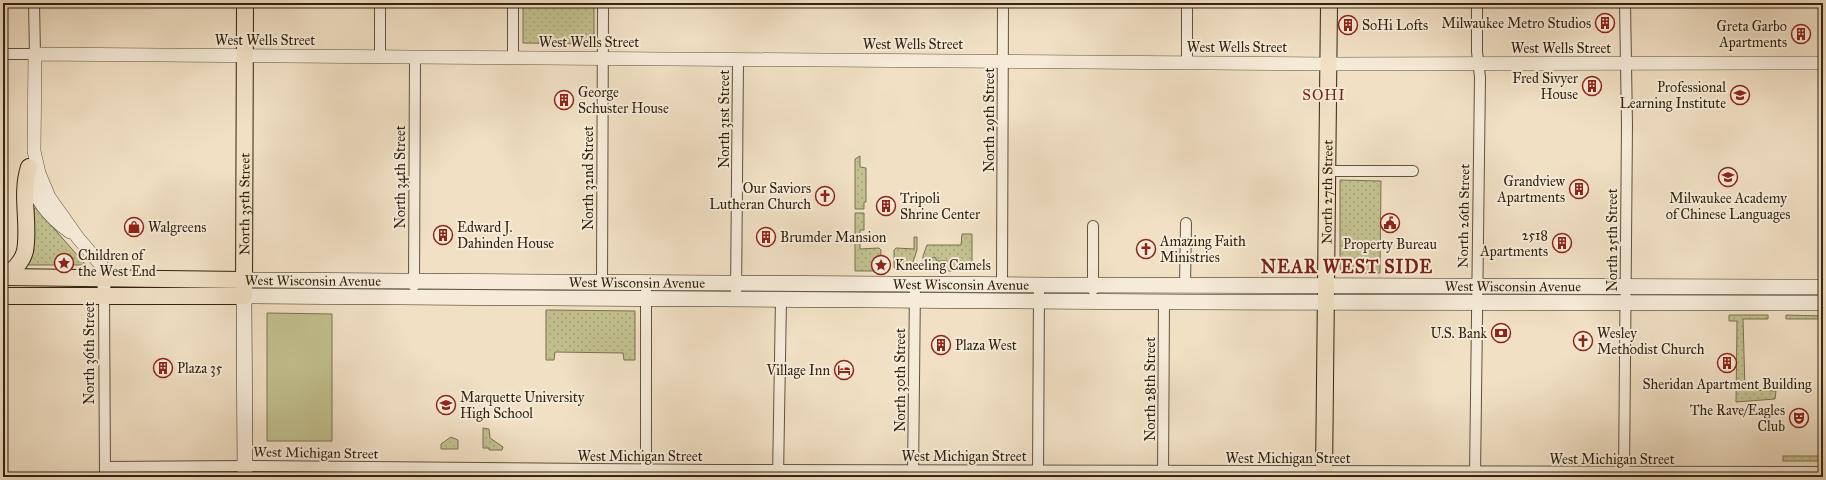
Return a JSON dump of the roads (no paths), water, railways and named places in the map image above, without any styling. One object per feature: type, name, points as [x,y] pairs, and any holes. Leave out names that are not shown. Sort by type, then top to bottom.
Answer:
[{"type":"main road","name":"North 35th Street","points":[[244,471],[245,3]]},
{"type":"main road","name":"North 27th Street","points":[[1324,474],[1329,3]]},
{"type":"main road","points":[[3,277],[14,269],[25,252],[25,180],[29,167]]},
{"type":"main road","name":"West Wisconsin Avenue","points":[[3,277],[369,282],[736,282],[1039,285],[1823,287]]},
{"type":"main road","points":[[368,297],[369,282]]},
{"type":"main road","points":[[1164,301],[1173,294],[1190,292],[1201,285]]},
{"type":"main road","name":"West Wisconsin Avenue","points":[[3,296],[104,295],[1626,304],[1823,303]]},
{"type":"street","points":[[34,3],[34,151],[45,190],[78,238]]},
{"type":"street","points":[[380,3],[380,56]]},
{"type":"street","points":[[513,3],[513,57]]},
{"type":"street","name":"North 32nd Street","points":[[602,282],[603,3]]},
{"type":"street","name":"North 29th Street","points":[[1002,284],[1003,3]]},
{"type":"street","points":[[1187,3],[1187,62]]},
{"type":"street","name":"North 26th Street","points":[[1475,475],[1476,303],[1480,91],[1477,3]]},
{"type":"street","name":"North 25th Street","points":[[1624,475],[1626,304],[1625,3]]},
{"type":"street","name":"West Wells Street","points":[[3,54],[1329,64],[1823,63]]},
{"type":"street","name":"North 34th Street","points":[[414,298],[415,57]]},
{"type":"street","name":"North 31st Street","points":[[736,299],[738,59]]},
{"type":"street","points":[[34,151],[29,167],[31,181],[41,203],[62,227],[78,238]]},
{"type":"street","points":[[1327,171],[1413,171]]},
{"type":"street","points":[[1185,285],[1186,223]]},
{"type":"street","points":[[1093,226],[1093,300]]},
{"type":"street","name":"North 36th Street","points":[[78,238],[102,266],[104,278],[105,472]]},
{"type":"street","points":[[646,282],[646,474]]},
{"type":"street","name":"North 30th Street","points":[[913,473],[915,284]]},
{"type":"street","points":[[1038,474],[1039,285]]},
{"type":"street","points":[[778,474],[781,299]]},
{"type":"street","name":"North 28th Street","points":[[1164,301],[1164,474]]},
{"type":"street","name":"West Michigan Street","points":[[105,472],[244,471],[646,474],[913,473],[1475,475],[1624,475],[1823,472]]},
{"type":"place","name":"Milwaukee Metro Studios","points":[[1605,23]]},
{"type":"place","name":"SoHi Lofts","points":[[1348,25]]},
{"type":"place","name":"Greta Garbo Apartments","points":[[1801,34]]},
{"type":"place","name":"Fred Sivyer House","points":[[1592,86]]},
{"type":"place","name":"Professional Learning Institute","points":[[1740,95]]},
{"type":"place","name":"George Schuster House","points":[[564,100]]},
{"type":"place","name":"Milwaukee Academy of Chinese Languages","points":[[1728,177]]},
{"type":"place","name":"Grandview Apartments","points":[[1579,189]]},
{"type":"place","name":"Our Saviors Lutheran Church","points":[[825,196]]},
{"type":"place","name":"Tripoli Shrine Center","points":[[886,206]]},
{"type":"place","name":"Property Bureau","points":[[1390,223]]},
{"type":"place","name":"Walgreens","points":[[134,227]]},
{"type":"place","name":"Edward J. Dahinden House","points":[[443,235]]},
{"type":"place","name":"Brumder Mansion","points":[[766,237]]},
{"type":"place","name":"2518 Apartments","points":[[1562,243]]},
{"type":"place","name":"Amazing Faith Ministries","points":[[1146,249]]},
{"type":"place","name":"Children of the West End","points":[[64,263]]},
{"type":"place","name":"Kneeling Camels","points":[[881,265]]},
{"type":"place","name":"U.S. Bank","points":[[1501,333]]},
{"type":"place","name":"Wesley Methodist Church","points":[[1583,341]]},
{"type":"place","name":"Plaza West","points":[[941,345]]},
{"type":"place","name":"Sheridan Apartment Building","points":[[1727,363]]},
{"type":"place","name":"Plaza 35","points":[[163,368]]},
{"type":"place","name":"Village Inn","points":[[844,370]]},
{"type":"place","name":"Marquette University High School","points":[[446,405]]},
{"type":"place","name":"The Rave/Eagles Club","points":[[1799,418]]},
{"type":"district","name":"SOHI","points":[[1324,95]]},
{"type":"district","name":"NEAR WEST SIDE","points":[[1347,267]]}]
